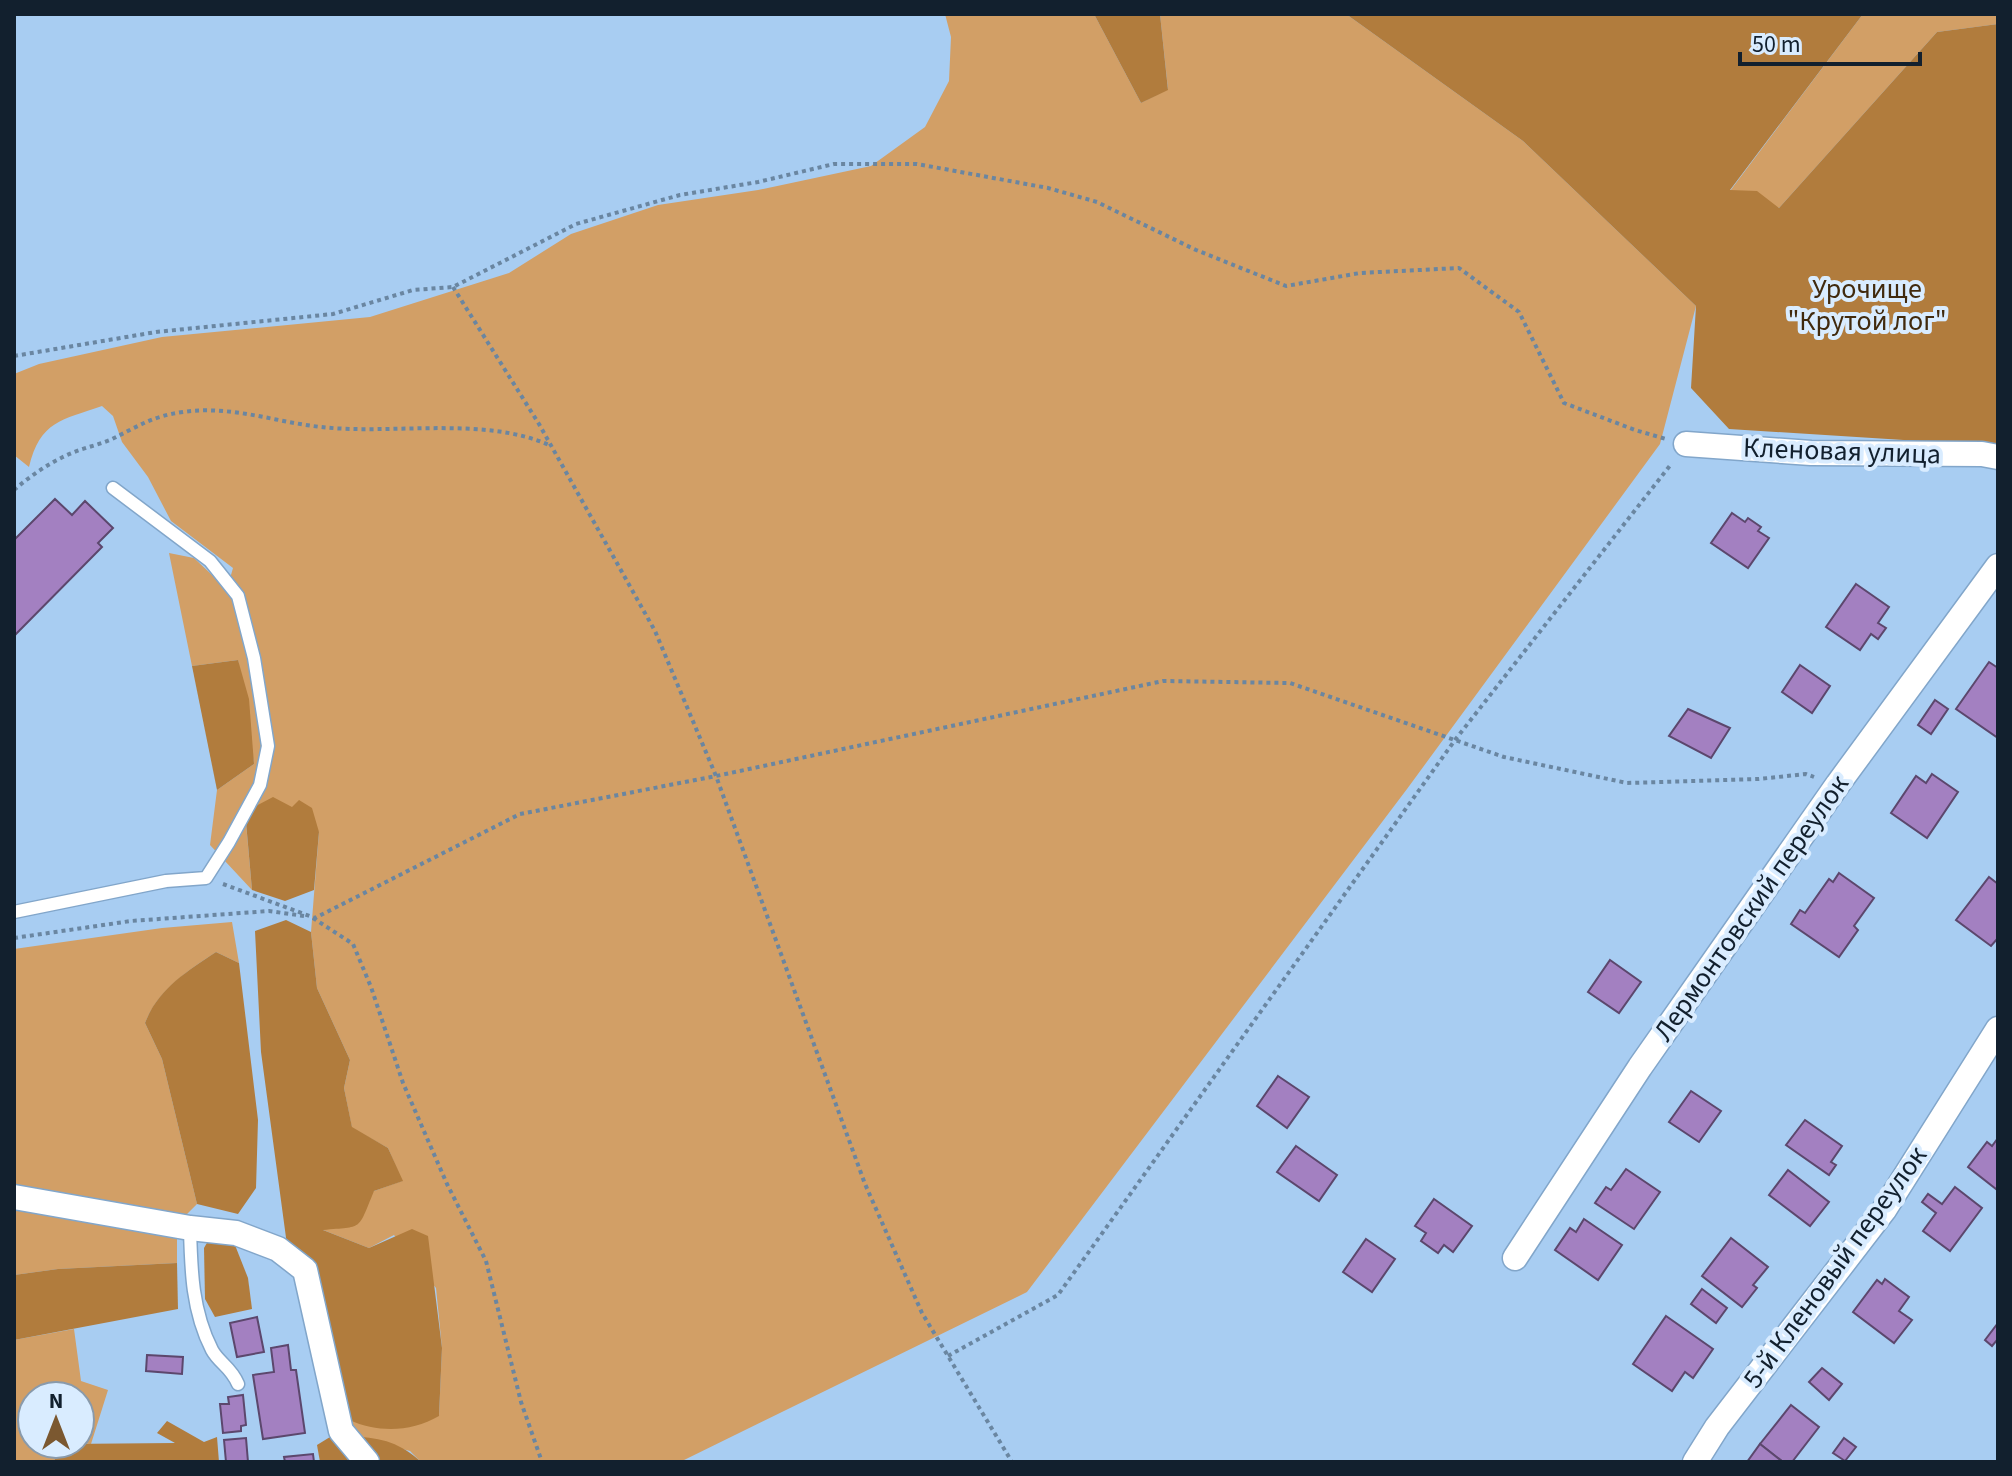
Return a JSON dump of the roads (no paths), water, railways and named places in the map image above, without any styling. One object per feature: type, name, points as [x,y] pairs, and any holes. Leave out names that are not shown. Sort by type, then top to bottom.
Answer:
[{"type":"street","name":"Кленовая улица","points":[[1686,444],[1811,453],[1982,454],[1998,457]]},
{"type":"street","name":"Лермонтовский переулок","points":[[1515,1258],[1640,1067],[1838,784],[1998,566]]},
{"type":"street","name":"5-й Кленовый переулок","points":[[1695,1462],[1717,1427],[1884,1210],[1998,1029]]},
{"type":"street","points":[[14,1197],[190,1228],[236,1233],[278,1249],[305,1270],[341,1431],[367,1462]]},
{"type":"lane","points":[[14,912],[166,881],[206,878],[260,785],[268,746],[254,658],[238,596],[210,561],[113,488]]},
{"type":"lane","points":[[190,1228],[192,1288],[199,1318],[213,1353],[233,1370],[238,1384]]},
{"type":"park label","name":"Урочище \"Крутой лог\"","points":[[1867,305]]}]
